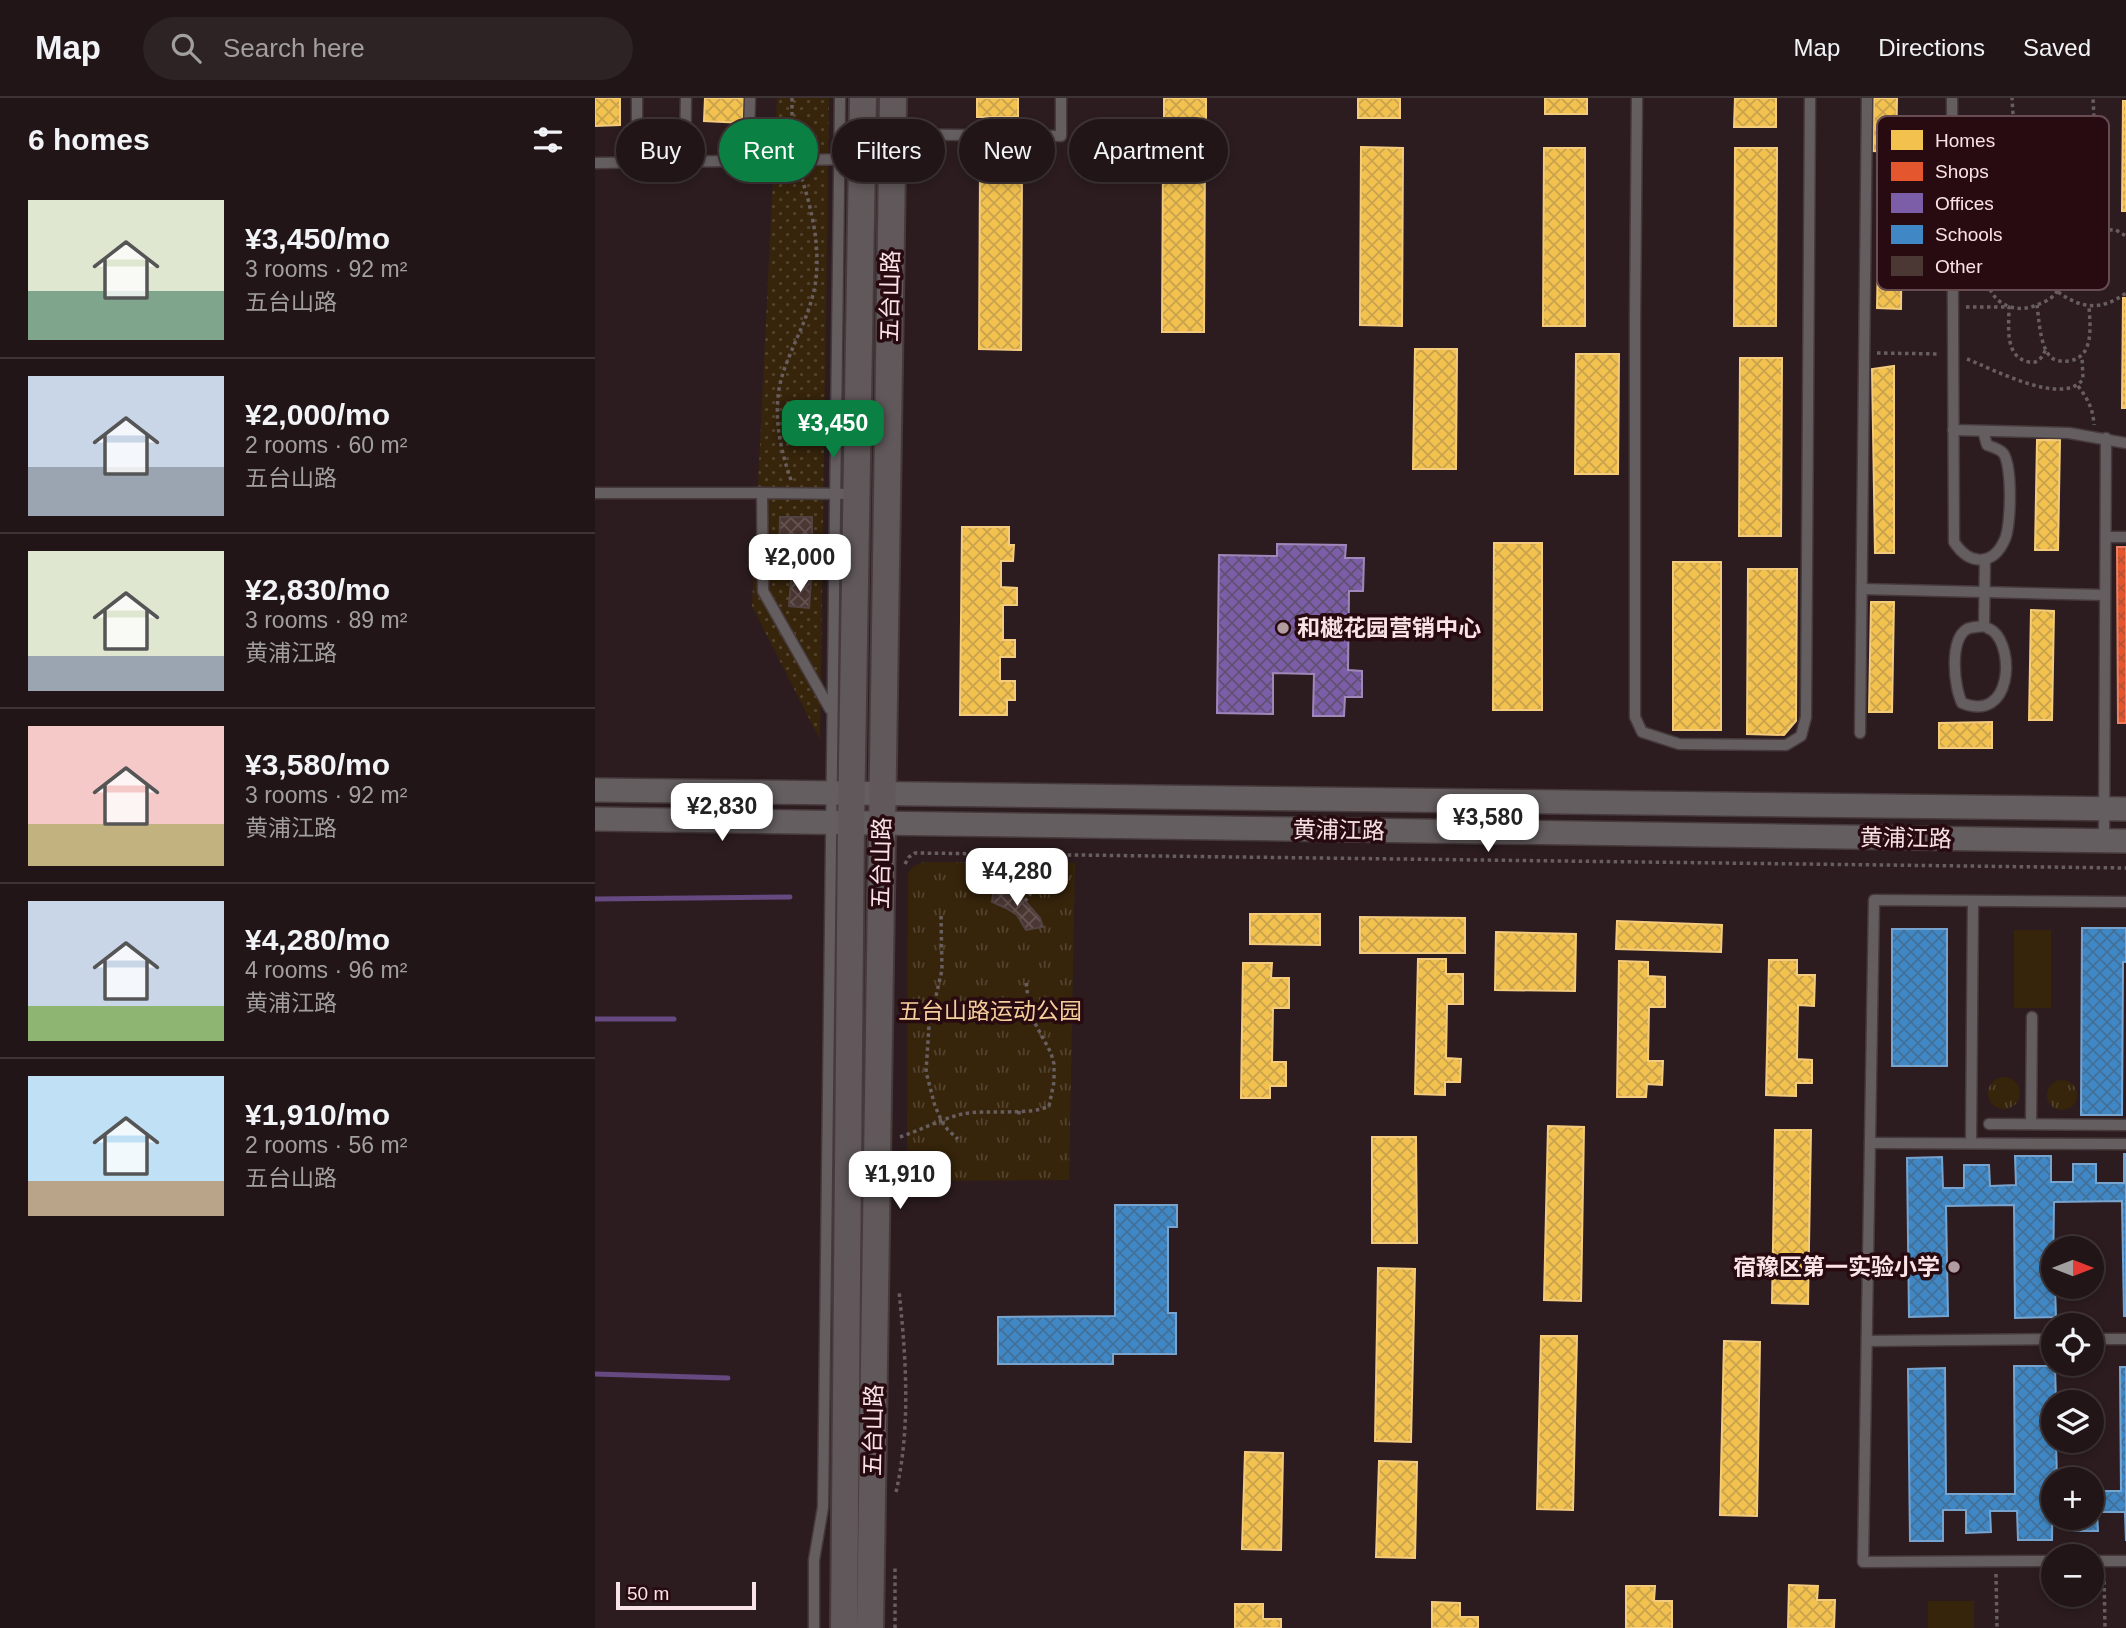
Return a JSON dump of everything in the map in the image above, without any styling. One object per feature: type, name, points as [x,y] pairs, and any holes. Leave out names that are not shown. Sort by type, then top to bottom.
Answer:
[{"type":"main road","name":"五台山路","points":[[859,119],[863,98]]},
{"type":"main road","name":"五台山路","points":[[893,98],[893,119]]},
{"type":"main road","name":"五台山路","points":[[844,1628],[841,823],[845,494],[853,182]]},
{"type":"main road","name":"五台山路","points":[[870,1628],[892,182]]},
{"type":"street","name":"黄浦江路","points":[[595,790],[2115,809]]},
{"type":"street","name":"黄浦江路","points":[[595,819],[2115,841]]},
{"type":"lane","points":[[637,98],[637,119]]},
{"type":"lane","points":[[686,98],[686,119]]},
{"type":"lane","points":[[749,119],[750,98]]},
{"type":"lane","points":[[839,98],[845,119]]},
{"type":"lane","points":[[945,135],[1061,136],[1061,98]]},
{"type":"lane","points":[[1637,98],[1635,717],[1642,732],[1679,744],[1773,745],[1786,745],[1801,736],[1806,716],[1810,98]]},
{"type":"lane","points":[[1860,733],[1867,98]]},
{"type":"lane","points":[[1952,98],[1952,116]]},
{"type":"lane","points":[[595,163],[616,162]]},
{"type":"lane","points":[[1953,290],[1954,542],[1962,554],[1973,560],[1985,559],[2005,540],[2009,514],[2008,463],[2003,452],[1987,445],[1983,431]]},
{"type":"lane","points":[[1953,430],[2094,436],[2126,443]]},
{"type":"lane","points":[[2106,438],[2105,595],[2115,841]]},
{"type":"lane","points":[[595,493],[845,494],[831,712],[842,793]]},
{"type":"lane","points":[[762,493],[763,591],[831,712]]},
{"type":"lane","points":[[2106,537],[2126,537]]},
{"type":"lane","points":[[1983,626],[1985,559]]},
{"type":"lane","points":[[1862,589],[2105,595]]},
{"type":"lane","points":[[1983,626],[1993,630],[2000,639],[2005,659],[2002,690],[1993,704],[1981,708],[1962,703],[1957,691],[1955,669],[1957,647],[1962,634],[1967,629],[1983,626]]},
{"type":"lane","points":[[814,1628],[814,1560],[823,1507],[841,823]]},
{"type":"lane","points":[[2041,1561],[1863,1562],[1874,900],[2126,902]]},
{"type":"lane","points":[[1971,1143],[1973,901]]},
{"type":"lane","points":[[2031,1124],[2032,1017]]},
{"type":"lane","points":[[1989,1124],[2126,1125]]},
{"type":"lane","points":[[1870,1143],[2126,1144]]},
{"type":"lane","points":[[1867,1341],[2041,1339]]},
{"type":"lane","points":[[2104,1339],[2126,1339]]},
{"type":"lane","points":[[2104,1561],[2126,1561]]},
{"type":"path","points":[[792,98],[792,119]]},
{"type":"path","points":[[2012,98],[2013,116]]},
{"type":"path","points":[[2093,98],[2094,116]]},
{"type":"path","points":[[796,494],[781,445],[777,408],[783,370],[811,300],[815,279],[816,252],[811,212],[802,182]]},
{"type":"path","points":[[1866,184],[1877,184]]},
{"type":"path","points":[[2109,229],[2116,229],[2126,236]]},
{"type":"path","points":[[1990,290],[1996,299],[2009,307]]},
{"type":"path","points":[[1953,307],[2009,307],[2024,310],[2049,300],[2057,291],[2074,303],[2102,305],[2114,302],[2126,293]]},
{"type":"path","points":[[2036,305],[2041,337],[2052,359],[2069,361],[2081,357]]},
{"type":"path","points":[[1864,352],[1953,354],[2038,386],[2056,390],[2069,389],[2078,386],[2083,379],[2081,357],[2090,340],[2089,306]]},
{"type":"path","points":[[2009,307],[2012,352],[2030,363],[2041,359],[2046,349]]},
{"type":"path","points":[[2078,386],[2089,399],[2094,436]]},
{"type":"path","points":[[903,870],[909,857],[915,853],[2126,868]]},
{"type":"path","points":[[1025,901],[1039,882],[1052,855]]},
{"type":"path","points":[[941,916],[942,970],[929,1026],[926,1060],[929,1086],[942,1122],[958,1139]]},
{"type":"path","points":[[900,1137],[964,1114],[1036,1111],[1049,1105],[1054,1082],[1054,1064],[1030,1014],[1027,982]]},
{"type":"path","points":[[1019,1111],[1019,1118]]},
{"type":"path","points":[[895,1494],[903,1459],[906,1348],[899,1286]]},
{"type":"path","points":[[895,1561],[895,1628]]},
{"type":"path","points":[[1996,1561],[1997,1628]]},
{"type":"path","points":[[2104,1561],[2105,1628]]},
{"type":"green space","points":[[777,98],[829,98],[820,740],[752,606],[773,182],[818,182],[818,119],[776,119]]},
{"type":"green space","name":"五台山路运动公园","points":[[923,862],[1075,863],[1069,1180],[907,1181],[908,873]]},
{"type":"green space","points":[[2014,930],[2051,930],[2051,1008],[2014,1008]]},
{"type":"green space","points":[[2004,1077],[2015,1082],[2020,1093],[2015,1104],[2004,1109],[1993,1104],[1988,1093],[1993,1082]]},
{"type":"green space","points":[[2062,1080],[2068,1081],[2076,1089],[2076,1101],[2068,1109],[2062,1110],[2056,1109],[2048,1101],[2047,1095],[2048,1089],[2056,1081]]},
{"type":"green space","points":[[1928,1601],[1974,1601],[1974,1628],[1928,1628]]},
{"type":"building: Homes","points":[[595,98],[620,98],[620,119],[616,119],[616,125],[595,126]]},
{"type":"building: Homes","points":[[705,98],[744,98],[743,119],[719,119],[719,122],[704,119]]},
{"type":"building: Homes","points":[[977,98],[1018,98],[1018,117],[977,117]]},
{"type":"building: Homes","points":[[1164,98],[1206,98],[1206,119],[1164,119]]},
{"type":"building: Homes","points":[[1358,98],[1400,98],[1400,118],[1358,118]]},
{"type":"building: Homes","points":[[1545,98],[1587,98],[1587,114],[1545,114]]},
{"type":"building: Homes","points":[[1735,98],[1776,98],[1776,127],[1734,127]]},
{"type":"building: Homes","points":[[1874,98],[1897,98],[1897,116],[1877,116],[1877,151],[1873,151]]},
{"type":"building: Homes","points":[[2123,101],[2126,101],[2126,211],[2122,211]]},
{"type":"building: Homes","points":[[1361,147],[1403,148],[1402,326],[1360,325]]},
{"type":"building: Homes","points":[[1544,148],[1585,148],[1585,326],[1543,326]]},
{"type":"building: Homes","points":[[1735,148],[1777,148],[1776,326],[1734,326]]},
{"type":"building: Homes","points":[[980,182],[1022,182],[1021,350],[979,349]]},
{"type":"building: Homes","points":[[1163,182],[1205,182],[1204,332],[1162,332]]},
{"type":"building: Homes","points":[[1877,290],[1901,290],[1901,309],[1877,308]]},
{"type":"building: Homes","points":[[2123,298],[2126,298],[2126,408],[2122,408]]},
{"type":"building: Homes","points":[[1415,349],[1457,349],[1456,469],[1413,469]]},
{"type":"building: Homes","points":[[1576,354],[1619,354],[1618,474],[1575,474]]},
{"type":"building: Homes","points":[[1740,358],[1782,358],[1781,536],[1739,536]]},
{"type":"building: Homes","points":[[1894,366],[1894,553],[1875,553],[1872,369]]},
{"type":"building: Homes","points":[[2037,440],[2060,440],[2058,550],[2035,550]]},
{"type":"building: Homes","points":[[962,527],[1009,527],[1009,545],[1014,545],[1013,561],[1001,561],[1001,587],[1017,588],[1017,605],[1003,605],[1003,640],[1015,640],[1015,657],[1000,657],[1000,681],[1015,681],[1015,700],[1007,700],[1007,715],[960,715]]},
{"type":"building: Homes","points":[[1494,543],[1542,543],[1542,710],[1493,710]]},
{"type":"building: Homes","points":[[1673,562],[1721,562],[1721,730],[1673,730]]},
{"type":"building: Homes","points":[[1748,569],[1797,569],[1796,721],[1784,735],[1747,734]]},
{"type":"building: Homes","points":[[1871,602],[1894,602],[1892,712],[1869,712]]},
{"type":"building: Homes","points":[[2031,610],[2054,611],[2052,720],[2029,720]]},
{"type":"building: Homes","points":[[1992,722],[1992,748],[1939,748],[1939,723]]},
{"type":"building: Homes","points":[[1250,914],[1320,914],[1320,945],[1250,944]]},
{"type":"building: Homes","points":[[1360,917],[1465,918],[1465,953],[1360,953]]},
{"type":"building: Homes","points":[[1617,921],[1722,925],[1721,952],[1616,949]]},
{"type":"building: Homes","points":[[1496,932],[1576,934],[1575,991],[1495,990]]},
{"type":"building: Homes","points":[[1418,959],[1446,959],[1446,974],[1463,974],[1463,1004],[1447,1004],[1446,1058],[1461,1059],[1460,1082],[1445,1082],[1445,1095],[1415,1094]]},
{"type":"building: Homes","points":[[1769,960],[1797,960],[1797,975],[1815,975],[1814,1006],[1798,1005],[1797,1059],[1812,1060],[1812,1083],[1796,1083],[1796,1096],[1766,1095]]},
{"type":"building: Homes","points":[[1619,961],[1648,962],[1648,976],[1665,977],[1665,1007],[1649,1007],[1648,1061],[1663,1061],[1662,1085],[1647,1084],[1646,1097],[1617,1097]]},
{"type":"building: Homes","points":[[1243,963],[1272,963],[1271,978],[1289,978],[1289,1008],[1273,1008],[1272,1062],[1286,1062],[1286,1086],[1270,1086],[1270,1098],[1241,1098]]},
{"type":"building: Homes","points":[[1548,1126],[1584,1127],[1581,1301],[1544,1300]]},
{"type":"building: Homes","points":[[1775,1130],[1811,1130],[1808,1304],[1772,1303]]},
{"type":"building: Homes","points":[[1372,1137],[1416,1137],[1417,1243],[1372,1243]]},
{"type":"building: Homes","points":[[1378,1268],[1415,1269],[1411,1442],[1375,1441]]},
{"type":"building: Homes","points":[[1541,1336],[1577,1336],[1573,1510],[1537,1509]]},
{"type":"building: Homes","points":[[1724,1341],[1760,1342],[1757,1516],[1720,1515]]},
{"type":"building: Homes","points":[[1245,1452],[1283,1453],[1281,1550],[1242,1549]]},
{"type":"building: Homes","points":[[1379,1461],[1417,1462],[1415,1558],[1376,1557]]},
{"type":"building: Homes","points":[[1789,1585],[1818,1586],[1817,1600],[1835,1600],[1834,1628],[1788,1628]]},
{"type":"building: Homes","points":[[1626,1586],[1655,1586],[1654,1601],[1672,1601],[1672,1628],[1626,1628]]},
{"type":"building: Homes","points":[[1432,1602],[1460,1603],[1460,1617],[1478,1617],[1478,1628],[1432,1628]]},
{"type":"building: Homes","points":[[1235,1604],[1263,1604],[1263,1619],[1281,1619],[1281,1628],[1235,1628]]},
{"type":"building: Shops","points":[[2117,547],[2126,547],[2126,723],[2118,723]]},
{"type":"building: Offices","points":[[1277,544],[1346,545],[1345,558],[1364,558],[1363,591],[1349,591],[1348,670],[1362,671],[1362,697],[1345,697],[1344,716],[1313,716],[1314,674],[1273,673],[1273,714],[1217,713],[1219,555],[1277,556]]},
{"type":"building: Schools","points":[[2082,928],[2126,928],[2126,962],[2123,962],[2122,1115],[2081,1115]]},
{"type":"building: Schools","points":[[1892,929],[1947,929],[1947,1066],[1892,1066]]},
{"type":"building: Schools","points":[[2126,1154],[2126,1316],[2122,1201],[2054,1202],[2054,1236],[2041,1236],[2041,1299],[2055,1299],[2056,1313],[2041,1313],[2041,1317],[2015,1318],[2014,1205],[1946,1206],[1948,1316],[1909,1317],[1907,1158],[1942,1157],[1943,1188],[1964,1188],[1964,1165],[1989,1165],[1990,1186],[2016,1185],[2015,1156],[2051,1156],[2051,1182],[2073,1182],[2073,1164],[2096,1164],[2096,1183],[2124,1183]]},
{"type":"building: Schools","points":[[1115,1205],[1177,1205],[1177,1227],[1168,1227],[1168,1313],[1176,1313],[1176,1354],[1113,1354],[1113,1364],[998,1364],[998,1317],[1115,1316]]},
{"type":"building: Schools","points":[[2014,1366],[2041,1366],[2041,1376],[2055,1376],[2056,1390],[2041,1390],[2041,1453],[2056,1453],[2057,1467],[2041,1467],[2041,1530],[2052,1530],[2052,1540],[2018,1540],[2017,1511],[1990,1511],[1991,1532],[1966,1533],[1966,1510],[1943,1510],[1943,1541],[1910,1541],[1908,1369],[1945,1368],[1946,1494],[2015,1494]]},
{"type":"building: Schools","points":[[2120,1367],[2126,1367],[2126,1541],[2125,1512],[2104,1512],[2104,1491],[2121,1491]]},
{"type":"building: Other","points":[[780,517],[812,517],[812,569],[779,569]]},
{"type":"building: Other","points":[[791,580],[811,581],[809,608],[789,606]]},
{"type":"building: Other","points":[[994,886],[1007,889],[1025,901],[1040,918],[1043,927],[1026,930],[1017,915],[992,902]]},
{"type":"waterway","points":[[595,899],[790,897]]},
{"type":"waterway","points":[[595,1019],[674,1019]]},
{"type":"waterway","points":[[595,1374],[728,1378]]},
{"type":"place","name":"和樾花园营销中心","points":[[1283,628]]},
{"type":"place","name":"宿豫区第一实验小学","points":[[1954,1267]]}]
